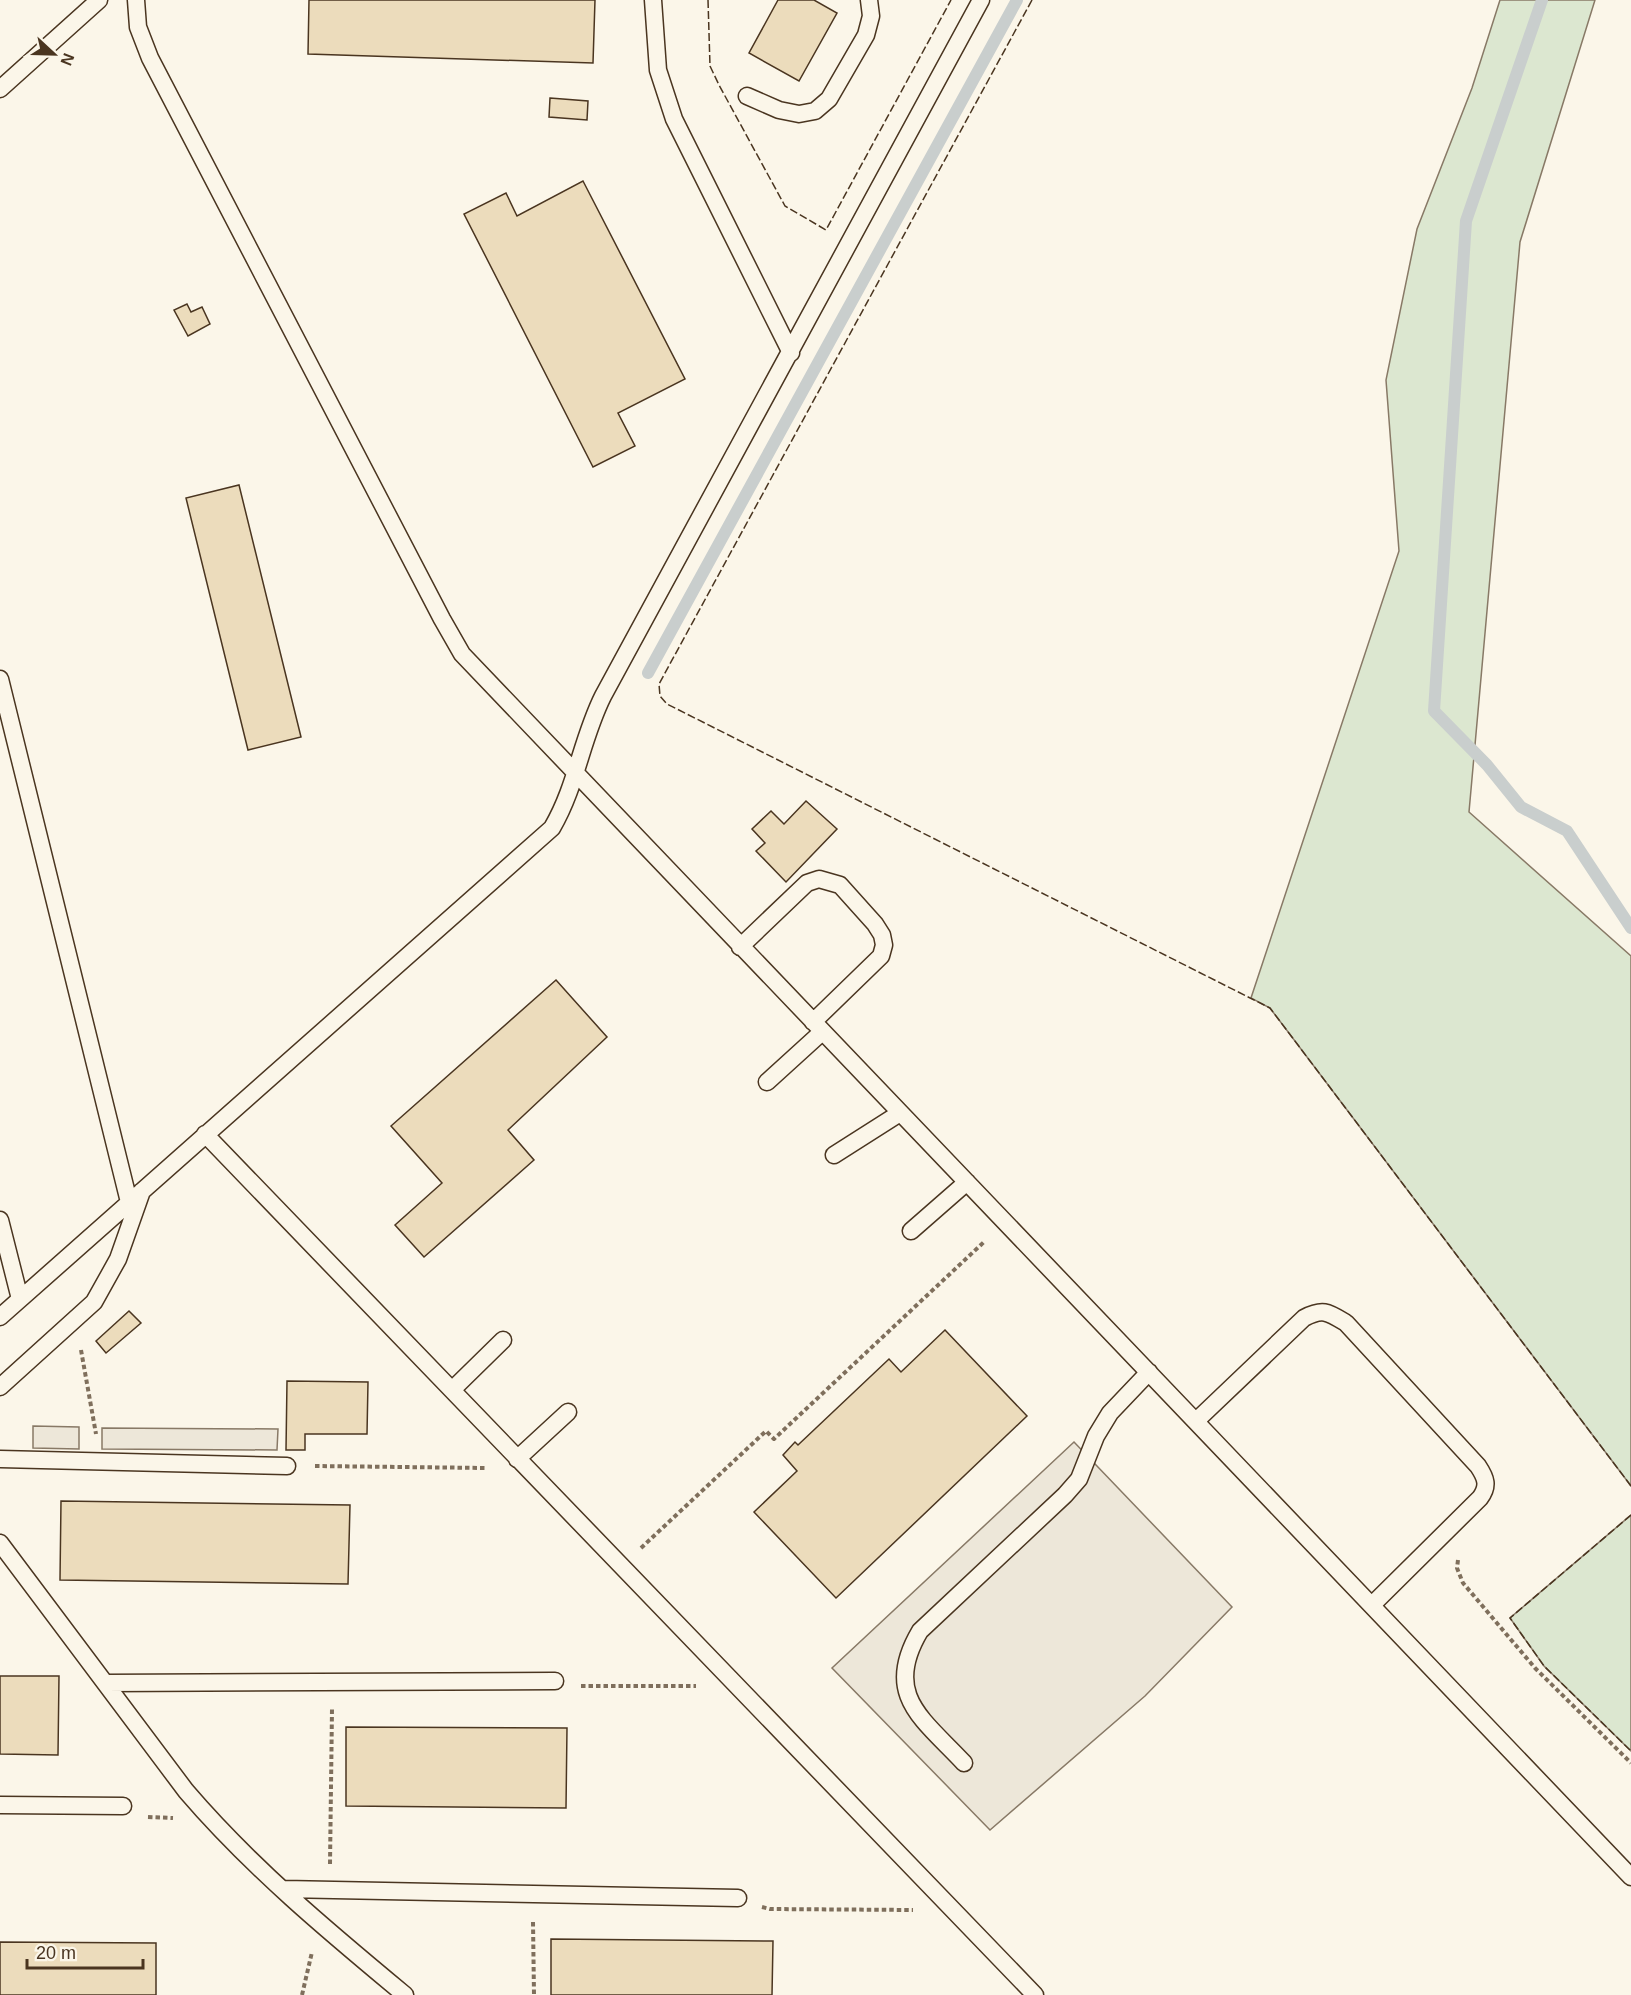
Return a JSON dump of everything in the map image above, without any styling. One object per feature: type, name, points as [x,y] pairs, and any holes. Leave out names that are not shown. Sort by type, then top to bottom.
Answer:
[{"type":"lane","points":[[0,89],[99,0]]},
{"type":"lane","points":[[136,0],[138,27],[150,58],[441,619],[462,654],[486,682],[1631,1877]]},
{"type":"lane","points":[[652,0],[658,70],[674,119],[791,353]]},
{"type":"lane","points":[[747,96],[779,110],[799,114],[815,111],[829,99],[866,35],[871,16],[869,0]]},
{"type":"lane","points":[[0,1317],[552,828],[566,803],[589,724],[603,696],[981,0]]},
{"type":"lane","points":[[0,679],[129,1202]]},
{"type":"lane","points":[[740,947],[807,884],[819,879],[830,880],[840,885],[882,935],[884,945],[881,956],[767,1082]]},
{"type":"lane","points":[[834,1155],[900,1113]]},
{"type":"lane","points":[[205,1134],[1035,1995]]},
{"type":"lane","points":[[911,1231],[967,1182]]},
{"type":"lane","points":[[0,1387],[94,1302],[105,1286],[118,1259],[142,1190]]},
{"type":"lane","points":[[0,1220],[20,1299]]},
{"type":"lane","points":[[1196,1422],[1304,1318],[1318,1311],[1331,1314],[1346,1323],[1478,1466],[1485,1478],[1486,1490],[1479,1498],[1371,1605]]},
{"type":"lane","points":[[452,1390],[502,1340]]},
{"type":"lane","points":[[964,1763],[910,1706],[904,1678],[908,1651],[920,1631],[1065,1495],[1079,1479],[1096,1436],[1110,1413],[1149,1372]]},
{"type":"lane","points":[[522,1464],[568,1412]]},
{"type":"lane","points":[[0,1459],[287,1466]]},
{"type":"lane","points":[[0,1543],[210,1818],[321,1923],[405,1995]]},
{"type":"lane","points":[[105,1683],[555,1681]]},
{"type":"lane","points":[[0,1805],[123,1806]]},
{"type":"lane","points":[[284,1889],[738,1898]]},
{"type":"path","points":[[621,1567],[766,1431],[774,1439],[1005,1222]]},
{"type":"path","points":[[64,1329],[83,1353],[100,1462]]},
{"type":"path","points":[[287,1466],[522,1464]]},
{"type":"path","points":[[1459,1556],[1458,1568],[1463,1583],[1535,1668],[1631,1763]]},
{"type":"path","points":[[555,1681],[567,1686],[736,1686]]},
{"type":"path","points":[[330,1890],[333,1682]]},
{"type":"path","points":[[123,1806],[132,1817],[210,1818]]},
{"type":"path","points":[[532,1894],[534,1995]]},
{"type":"path","points":[[738,1898],[770,1909],[953,1911]]},
{"type":"path","points":[[302,1995],[321,1923]]},
{"type":"green space","points":[[1500,0],[1595,0],[1520,242],[1469,812],[1631,956],[1631,1486],[1270,1008],[1251,998],[1399,551],[1386,380],[1417,229],[1472,88]]},
{"type":"green space","points":[[1631,1515],[1631,1751],[1544,1666],[1510,1618]]},
{"type":"shaded area","points":[[33,1426],[79,1427],[79,1449],[33,1448]]},
{"type":"shaded area","points":[[102,1428],[278,1429],[277,1450],[102,1449]]},
{"type":"shaded area","points":[[1074,1442],[1232,1607],[1145,1696],[990,1830],[832,1668]]},
{"type":"building","points":[[309,0],[595,0],[593,63],[308,54]]},
{"type":"building","points":[[778,0],[814,0],[837,13],[799,81],[749,53]]},
{"type":"building","points":[[550,98],[588,101],[587,120],[549,117]]},
{"type":"building","points":[[583,181],[685,379],[618,413],[635,446],[593,467],[464,214],[506,193],[517,216]]},
{"type":"building","points":[[187,304],[191,312],[202,307],[210,324],[188,336],[174,310]]},
{"type":"building","points":[[239,485],[301,737],[248,750],[186,498]]},
{"type":"building","points":[[806,801],[837,829],[786,882],[756,851],[765,843],[752,829],[771,811],[784,824]]},
{"type":"building","points":[[556,980],[607,1037],[508,1130],[534,1160],[424,1257],[395,1225],[442,1183],[391,1126]]},
{"type":"building","points":[[129,1311],[141,1323],[106,1353],[96,1341]]},
{"type":"building","points":[[945,1330],[1027,1416],[836,1598],[754,1512],[797,1471],[783,1455],[795,1442],[798,1445],[889,1359],[901,1372]]},
{"type":"building","points":[[287,1381],[368,1382],[367,1434],[305,1434],[305,1450],[286,1450]]},
{"type":"building","points":[[61,1501],[350,1505],[348,1584],[60,1580]]},
{"type":"building","points":[[0,1676],[59,1676],[58,1755],[0,1754]]},
{"type":"building","points":[[346,1727],[567,1728],[566,1808],[346,1806]]},
{"type":"building","points":[[551,1939],[773,1941],[772,1995],[551,1995]]},
{"type":"building","points":[[0,1942],[156,1943],[156,1995],[0,1995]]},
{"type":"waterway","points":[[648,673],[1017,0]]},
{"type":"waterway","points":[[1542,0],[1466,221],[1434,711],[1487,765],[1521,807],[1567,831],[1631,928]]},
{"type":"fence","points":[[708,0],[710,66],[719,85],[785,206],[826,230],[951,0]]},
{"type":"fence","points":[[1032,0],[659,684],[660,696],[667,704],[1270,1008],[1631,1486]]},
{"type":"fence","points":[[1631,1515],[1510,1618],[1544,1666],[1631,1751]]}]
